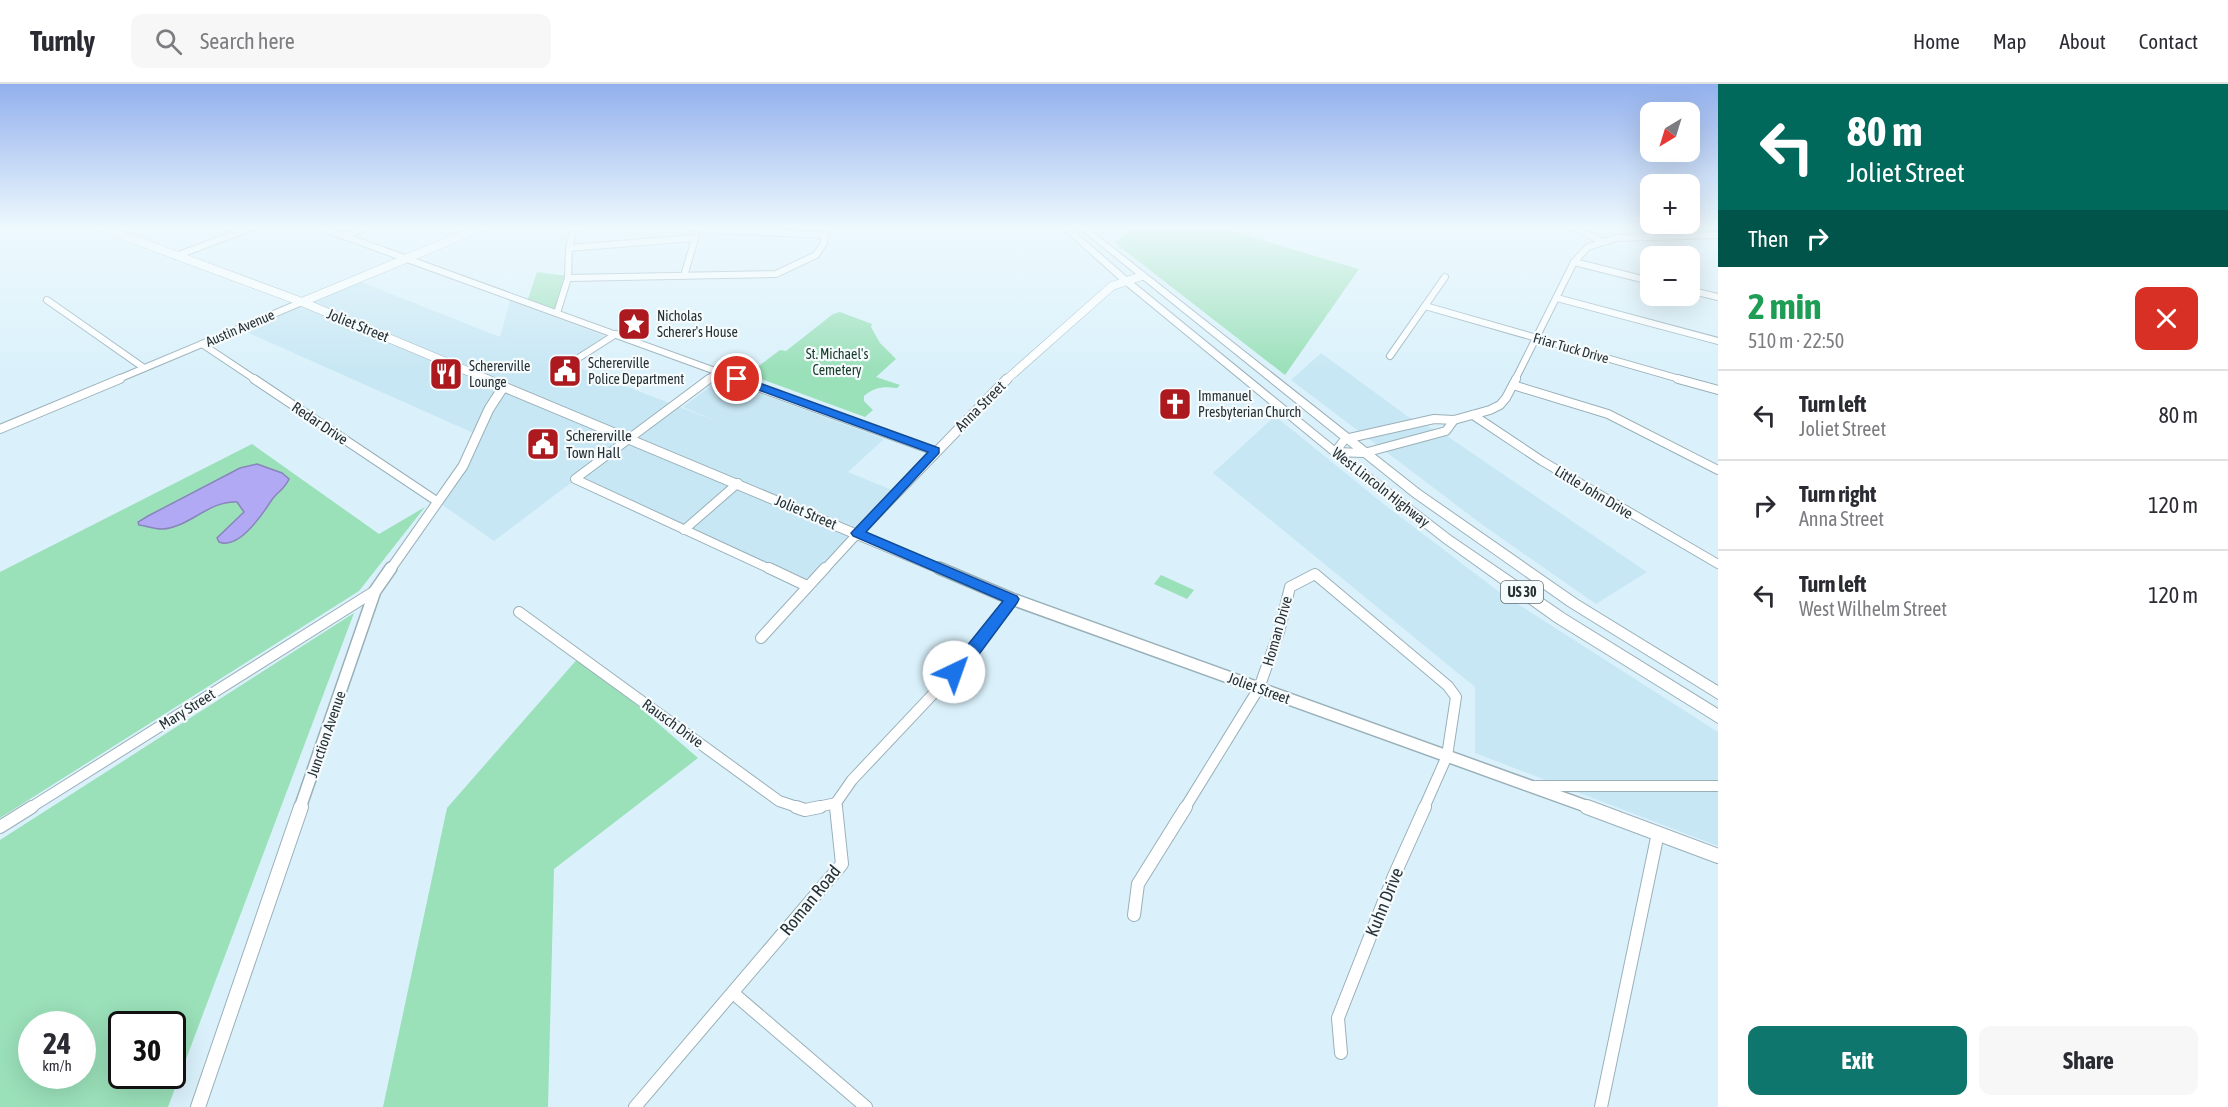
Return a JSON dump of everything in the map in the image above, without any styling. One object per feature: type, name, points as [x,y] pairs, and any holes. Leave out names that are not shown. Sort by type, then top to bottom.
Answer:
[{"type":"main road","name":"West Lincoln Highway","points":[[1120,276],[1335,452],[1447,539],[1595,641],[1718,717]]},
{"type":"main road","name":"West Lincoln Highway","points":[[1142,276],[1345,439],[1483,542],[1564,597],[1718,693]]},
{"type":"street","name":"Joliet Street","points":[[230,276],[302,302],[1012,599],[1533,786],[1718,856]]},
{"type":"street","name":"Austin Avenue","points":[[0,429],[366,276]]},
{"type":"street","points":[[454,276],[935,451]]},
{"type":"street","points":[[557,313],[568,278],[696,276]]},
{"type":"street","name":"Anna Street","points":[[761,638],[935,451],[1014,372],[1112,286],[1142,276]]},
{"type":"street","points":[[1335,452],[1345,439],[1434,419],[1454,420],[1500,405],[1538,338],[1568,276]]},
{"type":"street","points":[[1390,356],[1445,277]]},
{"type":"street","points":[[1700,293],[1718,297]]},
{"type":"street","points":[[1557,298],[1718,341]]},
{"type":"street","points":[[47,300],[144,368]]},
{"type":"street","name":"Friar Tuck Drive","points":[[1425,306],[1718,390]]},
{"type":"street","points":[[580,357],[616,334]]},
{"type":"street","name":"Redar Drive","points":[[202,344],[438,502]]},
{"type":"street","points":[[718,372],[575,479],[807,586]]},
{"type":"street","points":[[1513,385],[1608,414],[1718,470]]},
{"type":"street","name":"Junction Avenue","points":[[198,1107],[375,591],[462,466],[489,409],[504,386]]},
{"type":"street","name":"Little John Drive","points":[[1473,415],[1542,461],[1718,564]]},
{"type":"street","points":[[1335,452],[1364,453],[1446,431],[1454,420]]},
{"type":"street","points":[[684,530],[738,483]]},
{"type":"street","name":"Homan Drive","points":[[1134,915],[1138,884],[1259,688],[1270,661],[1290,587],[1315,574],[1448,686],[1456,697],[1447,756]]},
{"type":"street","name":"Mary Street","points":[[0,826],[375,591]]},
{"type":"street","points":[[836,802],[852,780],[969,657],[1012,599]]},
{"type":"street","name":"Rausch Drive","points":[[519,612],[779,801],[805,810],[836,802]]},
{"type":"street","name":"Kuhn Drive","points":[[1341,1053],[1338,1018],[1394,876],[1447,756]]},
{"type":"street","points":[[1533,786],[1718,786]]},
{"type":"street","name":"Roman Road","points":[[635,1107],[842,864],[836,802]]},
{"type":"street","points":[[1601,1107],[1658,833]]},
{"type":"street","points":[[733,993],[866,1107]]},
{"type":"shaded area","points":[[356,280],[500,337],[510,301],[610,338],[569,364],[718,422],[683,407],[720,379],[884,439],[848,472],[897,492],[807,586],[576,479],[494,541],[438,502],[478,435],[242,330]]},
{"type":"shaded area","points":[[1321,353],[1407,416],[1447,436],[1647,572],[1596,604],[1484,526],[1291,380]]},
{"type":"shaded area","points":[[1275,416],[1385,505],[1502,594],[1718,732],[1718,846],[1475,753],[1475,687],[1213,473]]},
{"type":"shaded area","points":[[257,464],[282,473],[289,479],[249,530],[234,541],[219,542],[217,538],[244,512],[237,502],[217,505],[172,527],[159,529],[139,525],[138,522],[148,516],[240,468]]},
{"type":"green space","points":[[536,276],[568,276],[557,313],[527,302]]},
{"type":"green space","points":[[1157,276],[1354,276],[1285,375]]},
{"type":"green space","name":"St. Michael's Cemetery","points":[[840,312],[872,324],[871,327],[880,343],[896,359],[876,377],[900,385],[897,388],[875,389],[864,396],[864,401],[873,410],[865,417],[748,374],[780,350],[786,351],[833,314]]},
{"type":"green space","points":[[252,444],[379,534],[425,507],[359,591],[0,818],[0,572]]},
{"type":"green space","points":[[1161,575],[1194,590],[1187,599],[1154,584]]},
{"type":"green space","points":[[354,613],[186,1059],[186,1011],[108,1011],[108,1089],[175,1089],[168,1107],[0,1107],[0,840]]},
{"type":"green space","points":[[580,656],[698,758],[554,869],[548,1107],[383,1107],[447,808]]},
{"type":"place","name":"Nicholas Scherer's House","points":[[634,324]]},
{"type":"place","name":"Schererville Police Department","points":[[565,371]]},
{"type":"place","name":"Schererville Lounge","points":[[446,374]]},
{"type":"place","name":"Immanuel Presbyterian Church","points":[[1175,404]]},
{"type":"place","name":"Schererville Town Hall","points":[[543,444]]},
{"type":"route","points":[[737,379],[935,451],[858,533],[1012,599],[969,657],[954,672]]}]
